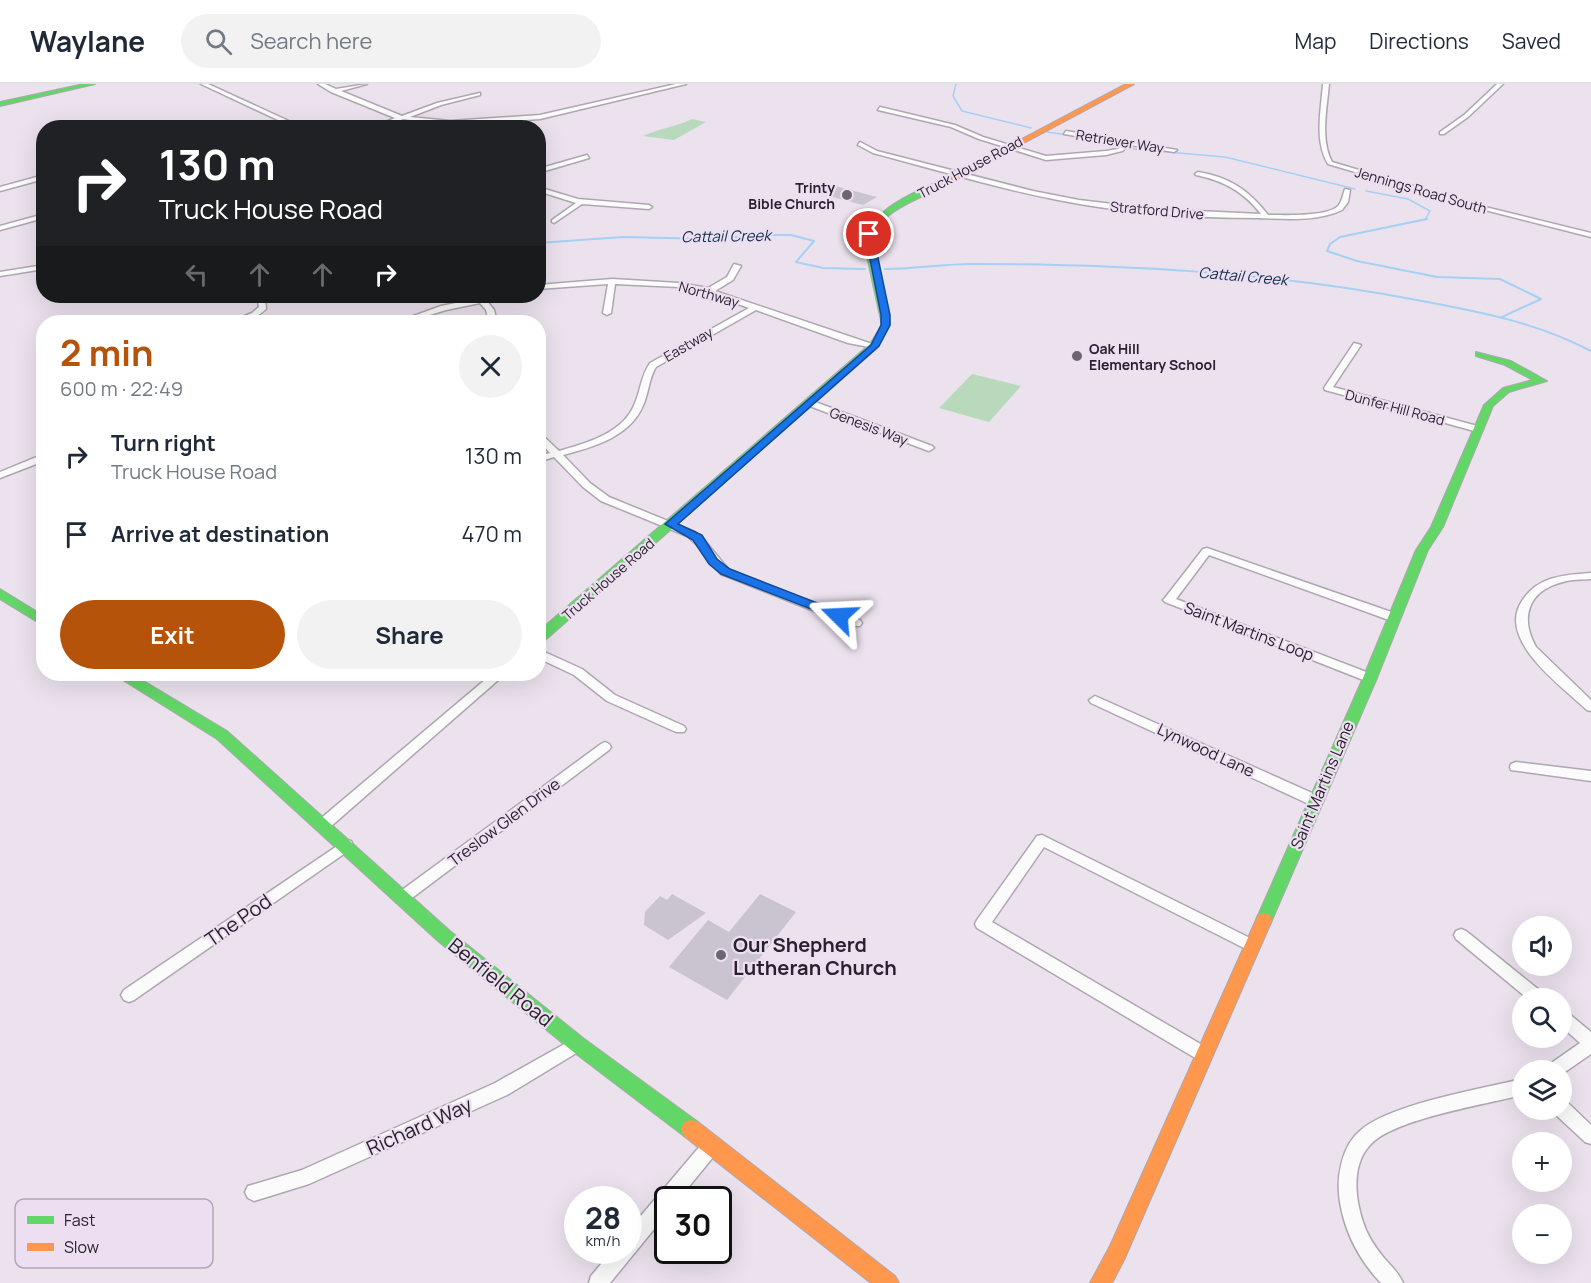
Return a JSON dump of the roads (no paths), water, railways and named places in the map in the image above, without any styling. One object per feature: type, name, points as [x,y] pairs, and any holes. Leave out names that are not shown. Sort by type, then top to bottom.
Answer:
[{"type":"street","points":[[0,104],[92,84]]},
{"type":"street","points":[[204,84],[283,120]]},
{"type":"street","points":[[321,84],[401,118],[414,120]]},
{"type":"street","points":[[333,91],[364,84]]},
{"type":"street","points":[[504,120],[527,118],[683,84]]},
{"type":"street","name":"Truck House Road","points":[[546,632],[874,346],[886,325],[869,240],[871,229],[876,221],[887,212],[958,173],[1131,84]]},
{"type":"street","name":"Jennings Road South","points":[[1326,84],[1325,124],[1322,137],[1330,163],[1475,206],[1591,235]]},
{"type":"street","points":[[1442,133],[1500,84]]},
{"type":"street","points":[[396,120],[478,94]]},
{"type":"street","points":[[880,109],[942,123],[1040,157],[1057,159],[1113,152],[1123,148],[1129,142]]},
{"type":"street","name":"Retriever Way","points":[[1066,133],[1174,150]]},
{"type":"street","name":"Stratford Drive","points":[[860,144],[875,152],[1057,198],[1092,204],[1205,214],[1330,213],[1343,205],[1347,190]]},
{"type":"street","points":[[546,169],[587,157]]},
{"type":"street","points":[[1197,174],[1217,177],[1238,186],[1265,215]]},
{"type":"street","points":[[0,189],[36,179]]},
{"type":"street","points":[[546,193],[581,202],[649,207]]},
{"type":"street","points":[[554,221],[581,202]]},
{"type":"street","points":[[0,228],[36,218]]},
{"type":"street","points":[[709,291],[730,278],[737,266]]},
{"type":"street","points":[[0,274],[36,268]]},
{"type":"street","points":[[607,313],[612,281]]},
{"type":"street","name":"Northway","points":[[546,286],[612,281],[660,282],[709,291],[850,341],[874,346]]},
{"type":"street","points":[[252,315],[260,311],[262,303]]},
{"type":"street","points":[[423,315],[461,303]]},
{"type":"street","name":"Eastway","points":[[546,456],[593,442],[615,432],[633,416],[639,407],[645,379],[653,365],[754,308]]},
{"type":"street","name":"Dunfer Hill Road","points":[[1357,345],[1328,388],[1478,429]]},
{"type":"street","name":"Saint Martins Lane","points":[[1101,1283],[1117,1253],[1370,678],[1422,550],[1437,527],[1489,405],[1500,393],[1514,387],[1542,381],[1508,363],[1479,354]]},
{"type":"street","name":"Genesis Way","points":[[810,403],[929,448]]},
{"type":"street","points":[[546,442],[580,480],[606,500],[671,524],[698,538],[713,561],[725,572],[856,623]]},
{"type":"street","points":[[0,475],[36,460]]},
{"type":"street","name":"Saint Martins Loop","points":[[1370,678],[1169,600],[1207,551],[1393,617]]},
{"type":"street","points":[[1591,576],[1564,578],[1542,585],[1528,598],[1520,617],[1521,627],[1533,649],[1591,707]]},
{"type":"street","points":[[0,593],[36,617]]},
{"type":"street","points":[[546,657],[578,672],[621,704],[680,729]]},
{"type":"street","name":"Benfield Road","points":[[139,681],[222,735],[324,824],[444,936],[577,1044],[712,1145],[888,1283]]},
{"type":"street","points":[[324,824],[491,681]]},
{"type":"street","name":"Lynwood Lane","points":[[1095,700],[1316,801]]},
{"type":"street","name":"Treslow Glen Drive","points":[[403,897],[605,747]]},
{"type":"street","points":[[1516,767],[1591,776]]},
{"type":"street","points":[[1203,1054],[982,924],[1042,840],[1251,945]]},
{"type":"street","name":"The Pod","points":[[129,995],[346,845]]},
{"type":"street","points":[[1461,935],[1526,988]]},
{"type":"street","points":[[1568,1060],[1591,1044],[1572,1027]]},
{"type":"street","name":"Richard Way","points":[[254,1192],[303,1178],[501,1089],[577,1044]]},
{"type":"street","points":[[1394,1283],[1370,1255],[1350,1214],[1347,1187],[1354,1153],[1361,1142],[1386,1123],[1512,1090]]},
{"type":"street","points":[[1572,1118],[1591,1136]]},
{"type":"street","points":[[642,1229],[712,1145]]},
{"type":"street","points":[[598,1283],[613,1264]]},
{"type":"waterway","points":[[956,84],[953,96],[962,111],[1031,128]]},
{"type":"waterway","points":[[1047,132],[1097,139],[1114,146]]},
{"type":"waterway","points":[[1133,149],[1225,157],[1355,189]]},
{"type":"waterway","points":[[1366,191],[1408,199],[1430,211],[1425,219]]},
{"type":"waterway","points":[[1425,219],[1340,237],[1330,244],[1327,251],[1357,261],[1437,277],[1500,279],[1541,299],[1502,317]]},
{"type":"waterway","name":"Cattail Creek","points":[[546,242],[623,237],[712,239],[791,235],[814,241],[796,262],[823,268],[865,269]]},
{"type":"waterway","name":"Cattail Creek","points":[[885,269],[971,264],[1084,266],[1197,272],[1310,283],[1487,314],[1551,333],[1591,351]]},
{"type":"place","name":"Trinty Bible Church","points":[[847,195]]},
{"type":"place","name":"Oak Hill Elementary School","points":[[1077,356]]},
{"type":"place","name":"Our Shepherd Lutheran Church","points":[[721,955]]}]
